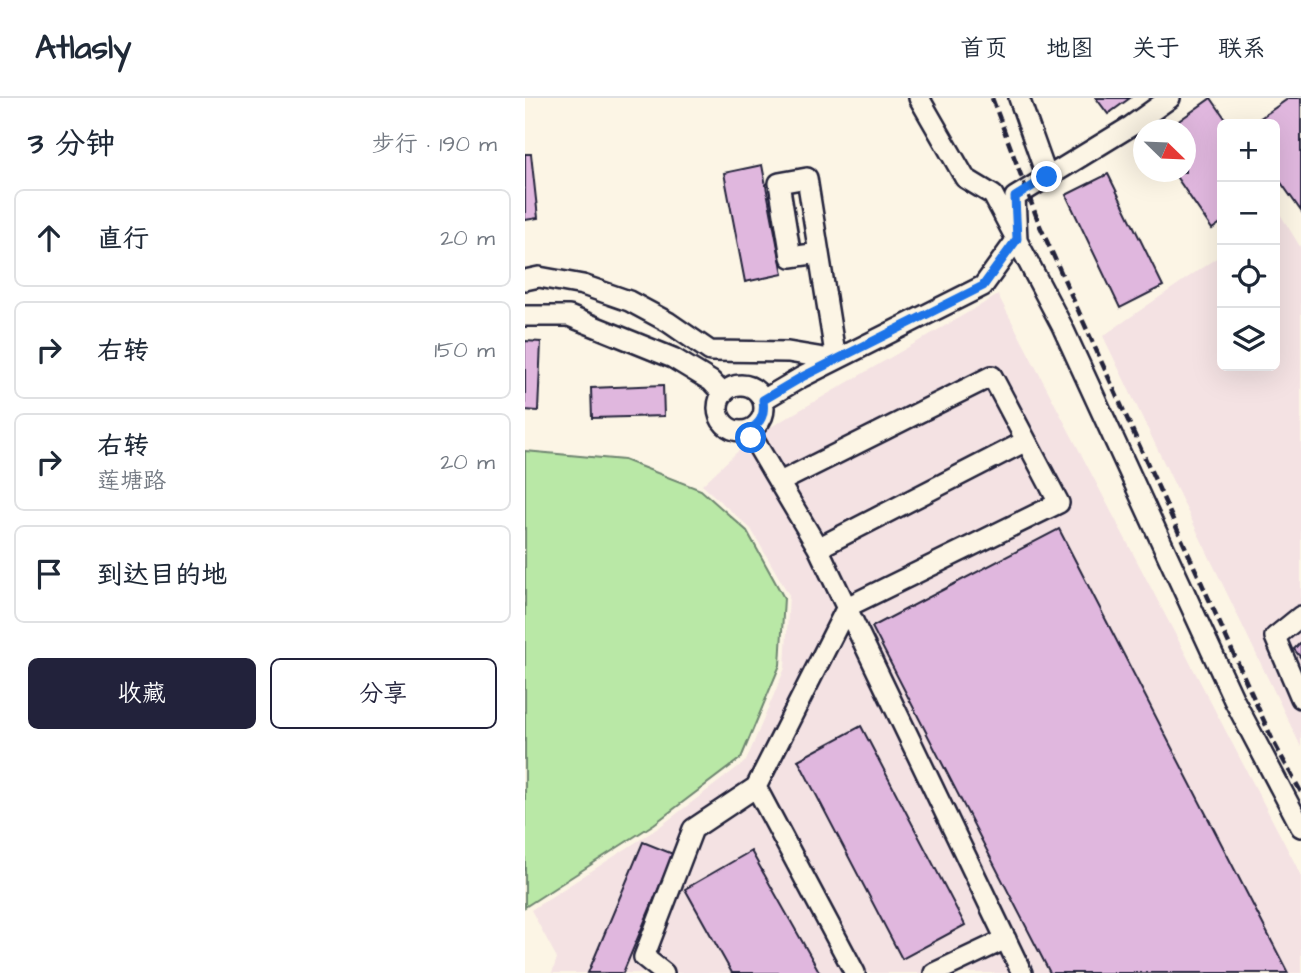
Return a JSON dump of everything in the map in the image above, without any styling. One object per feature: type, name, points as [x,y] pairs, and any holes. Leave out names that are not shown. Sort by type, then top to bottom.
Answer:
[{"type":"street","points":[[919,98],[965,178],[993,195],[1017,239],[1062,326],[1234,700],[1301,827]]},
{"type":"street","points":[[1019,98],[1047,177]]},
{"type":"street","points":[[763,400],[983,286],[1017,239],[1015,197],[1131,126],[1170,98]]},
{"type":"street","points":[[819,253],[836,360]]},
{"type":"street","points":[[525,280],[539,277],[583,285],[629,301],[669,322],[710,351],[788,352],[836,360]]},
{"type":"street","points":[[525,316],[569,316],[673,358],[711,381],[723,394]]},
{"type":"street","points":[[664,973],[644,957],[693,829],[757,788],[848,607],[1059,503],[992,376],[780,482]]},
{"type":"street","points":[[740,386],[758,392],[763,400],[762,419],[748,430],[729,428],[722,421],[719,412],[723,394],[740,386]]},
{"type":"street","points":[[748,430],[818,548],[848,607],[1022,973]]},
{"type":"street","points":[[818,548],[1026,441]]},
{"type":"street","points":[[1301,616],[1275,637],[1301,698]]},
{"type":"street","points":[[757,788],[855,973]]},
{"type":"street","points":[[934,973],[1006,939]]},
{"type":"shaded area","points":[[1280,214],[1301,248],[1301,747],[1103,336],[1217,257],[1217,371],[1280,371]]},
{"type":"shaded area","points":[[998,295],[1301,875],[1301,973],[552,973],[557,958],[531,910],[658,828],[746,761],[785,668],[789,595],[751,529],[702,485],[752,438]]},
{"type":"green space","points":[[525,451],[624,460],[701,490],[747,531],[784,598],[780,665],[741,758],[654,824],[525,907]]},
{"type":"building","points":[[1096,98],[1130,98],[1108,114]]},
{"type":"building","points":[[1211,98],[1226,119],[1217,119],[1217,226],[1212,229],[1180,182],[1196,182],[1196,119],[1181,119]]},
{"type":"building","points":[[1289,98],[1301,98],[1301,211],[1280,181],[1280,119],[1259,119]]},
{"type":"building","points":[[525,154],[531,154],[538,218],[525,220]]},
{"type":"building","points":[[762,165],[783,274],[745,282],[724,173]]},
{"type":"building","points":[[1108,174],[1163,286],[1120,308],[1066,195]]},
{"type":"building","points":[[525,341],[541,342],[538,411],[525,410]]},
{"type":"building","points":[[663,385],[664,416],[592,418],[591,388]]},
{"type":"building","points":[[1059,529],[1288,973],[1050,973],[872,627]]},
{"type":"building","points":[[1301,642],[1301,658],[1294,649]]},
{"type":"building","points":[[861,726],[965,925],[902,959],[798,760]]},
{"type":"building","points":[[643,842],[673,854],[623,973],[588,973]]},
{"type":"building","points":[[751,851],[820,973],[732,973],[685,889]]},
{"type":"railway","points":[[992,98],[1040,226],[1274,743],[1301,792]]},
{"type":"route","points":[[751,438],[748,430],[762,419],[763,400],[802,377],[983,286],[1017,239],[1015,197],[1047,177]]}]
